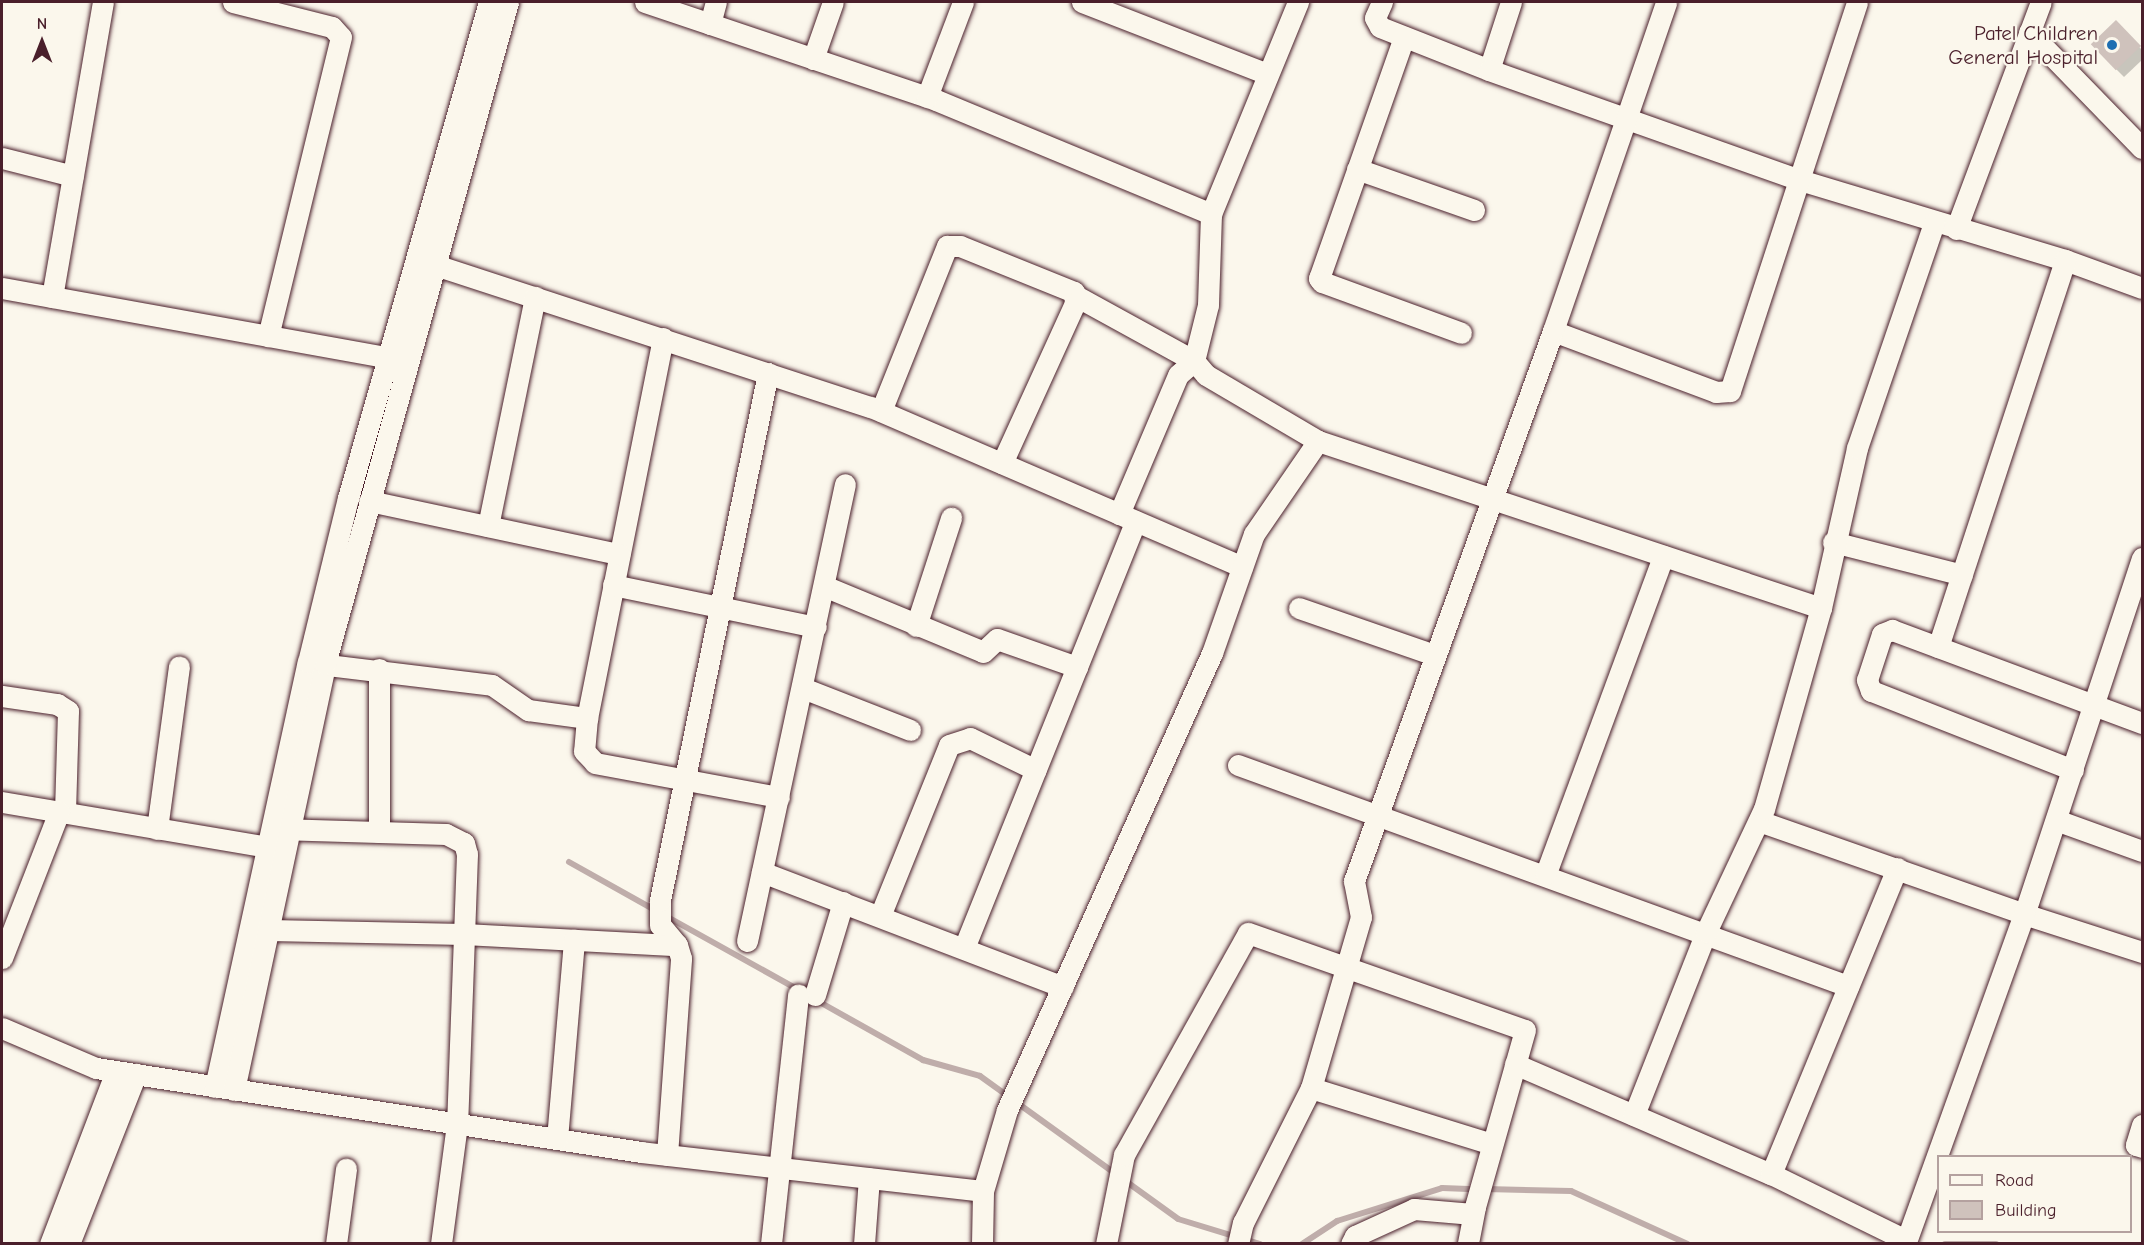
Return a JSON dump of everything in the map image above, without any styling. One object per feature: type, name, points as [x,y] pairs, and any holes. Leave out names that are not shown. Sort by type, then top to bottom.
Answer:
[{"type":"street","points":[[52,297],[103,2]]},
{"type":"street","points":[[233,2],[332,27],[341,37],[268,336]]},
{"type":"street","points":[[316,663],[369,501],[407,361],[424,261],[489,2]]},
{"type":"street","points":[[225,1089],[276,835],[386,357],[424,261],[508,2]]},
{"type":"street","points":[[645,2],[927,97],[1211,214]]},
{"type":"street","points":[[710,24],[716,2]]},
{"type":"street","points":[[813,59],[833,2]]},
{"type":"street","points":[[927,97],[963,2]]},
{"type":"street","points":[[1082,2],[1268,74]]},
{"type":"street","points":[[964,948],[1077,667],[1178,375],[1194,362],[1208,305],[1211,214],[1298,2]]},
{"type":"street","points":[[1382,2],[1376,23],[1489,70],[1800,180],[1934,223],[2065,260],[2142,288]]},
{"type":"street","points":[[1489,70],[1511,2]]},
{"type":"street","points":[[1240,1233],[1311,1088],[1361,917],[1354,881],[1553,332],[1624,117],[1666,2]]},
{"type":"street","points":[[1553,332],[1716,392],[1730,390],[1857,2]]},
{"type":"street","points":[[1956,229],[2041,2]]},
{"type":"street","points":[[2029,32],[2142,148]]},
{"type":"street","points":[[1404,36],[1319,278],[1322,282],[1461,333]]},
{"type":"street","points":[[2,158],[73,176]]},
{"type":"street","points":[[1357,169],[1474,210]]},
{"type":"street","points":[[1634,1115],[1706,932],[1759,821],[1821,608],[1833,542],[1857,448],[1934,223]]},
{"type":"street","points":[[881,411],[947,246],[960,246],[1074,292],[1077,296],[1194,362],[1206,375],[1318,441],[1821,608]]},
{"type":"street","points":[[1938,647],[2065,260]]},
{"type":"street","points":[[424,261],[881,411],[1242,567]]},
{"type":"street","points":[[2,288],[407,361]]},
{"type":"street","points":[[1002,463],[1077,296]]},
{"type":"street","points":[[488,526],[535,297]]},
{"type":"street","points":[[663,338],[583,743],[588,758],[684,780],[779,797]]},
{"type":"street","points":[[667,1155],[681,958],[677,945],[660,926],[660,900],[768,373]]},
{"type":"street","points":[[982,1244],[982,1191],[1007,1110],[1212,653],[1260,522],[1318,441]]},
{"type":"street","points":[[747,941],[845,484]]},
{"type":"street","points":[[369,501],[619,554]]},
{"type":"street","points":[[916,626],[951,518]]},
{"type":"street","points":[[1833,542],[1962,574]]},
{"type":"street","points":[[1546,873],[1663,556]]},
{"type":"street","points":[[1938,1155],[2025,914],[2142,558]]},
{"type":"street","points":[[613,585],[720,610],[816,627]]},
{"type":"street","points":[[824,586],[983,652],[997,639],[1077,667]]},
{"type":"street","points":[[1299,608],[1435,656]]},
{"type":"street","points":[[2073,770],[1867,687],[1885,630],[1938,647],[2142,723]]},
{"type":"street","points":[[316,663],[379,669],[492,685],[528,710],[587,718]]},
{"type":"street","points":[[157,829],[179,666]]},
{"type":"street","points":[[379,669],[379,832]]},
{"type":"street","points":[[803,688],[910,730]]},
{"type":"street","points":[[2,696],[57,704],[68,711],[62,813],[2,958]]},
{"type":"street","points":[[880,916],[949,745],[970,738],[1036,770]]},
{"type":"street","points":[[1238,765],[1546,873],[1848,986]]},
{"type":"street","points":[[2,802],[157,829],[276,835],[379,832],[446,834],[464,843],[467,854],[457,1124],[441,1244]]},
{"type":"street","points":[[2056,820],[2142,851]]},
{"type":"street","points":[[1759,821],[2025,914],[2142,952]]},
{"type":"street","points":[[225,1089],[269,930],[276,835]]},
{"type":"street","points":[[1771,1174],[1897,868]]},
{"type":"street","points":[[762,872],[1063,987]]},
{"type":"street","points":[[771,1244],[807,995],[843,902]]},
{"type":"street","points":[[269,930],[464,934],[677,945]]},
{"type":"street","points":[[1106,1244],[1117,1180],[1124,1155],[1248,933],[1348,966],[1525,1030],[1485,1167],[1474,1211],[1471,1243]]},
{"type":"street","points":[[557,1140],[574,939]]},
{"type":"street","points":[[2,1028],[96,1068],[126,1073],[557,1140],[982,1191]]},
{"type":"street","points":[[1515,1064],[1771,1174],[1906,1242],[1937,1157]]},
{"type":"street","points":[[50,1244],[126,1073]]},
{"type":"street","points":[[69,1244],[126,1073]]},
{"type":"street","points":[[1311,1088],[1492,1144]]},
{"type":"street","points":[[2142,1125],[2136,1145],[2142,1147]]},
{"type":"street","points":[[336,1244],[346,1170]]},
{"type":"street","points":[[864,1244],[869,1178]]},
{"type":"street","points":[[1351,1244],[1354,1236],[1414,1209],[1474,1211]]},
{"type":"building","points":[[2116,20],[2141,46],[2116,70],[2091,44]]},
{"type":"waterway","points":[[569,862],[655,910]]},
{"type":"waterway","points":[[664,915],[797,989]]},
{"type":"waterway","points":[[816,1000],[923,1060],[980,1076],[1178,1219],[1260,1244]]},
{"type":"waterway","points":[[1302,1244],[1337,1221],[1442,1188],[1475,1189]]},
{"type":"waterway","points":[[1485,1189],[1571,1191],[1688,1244]]},
{"type":"waterway","points":[[1945,1244],[1996,1244]]},
{"type":"place","name":"Patel Children General Hospital","points":[[2112,45]]}]
